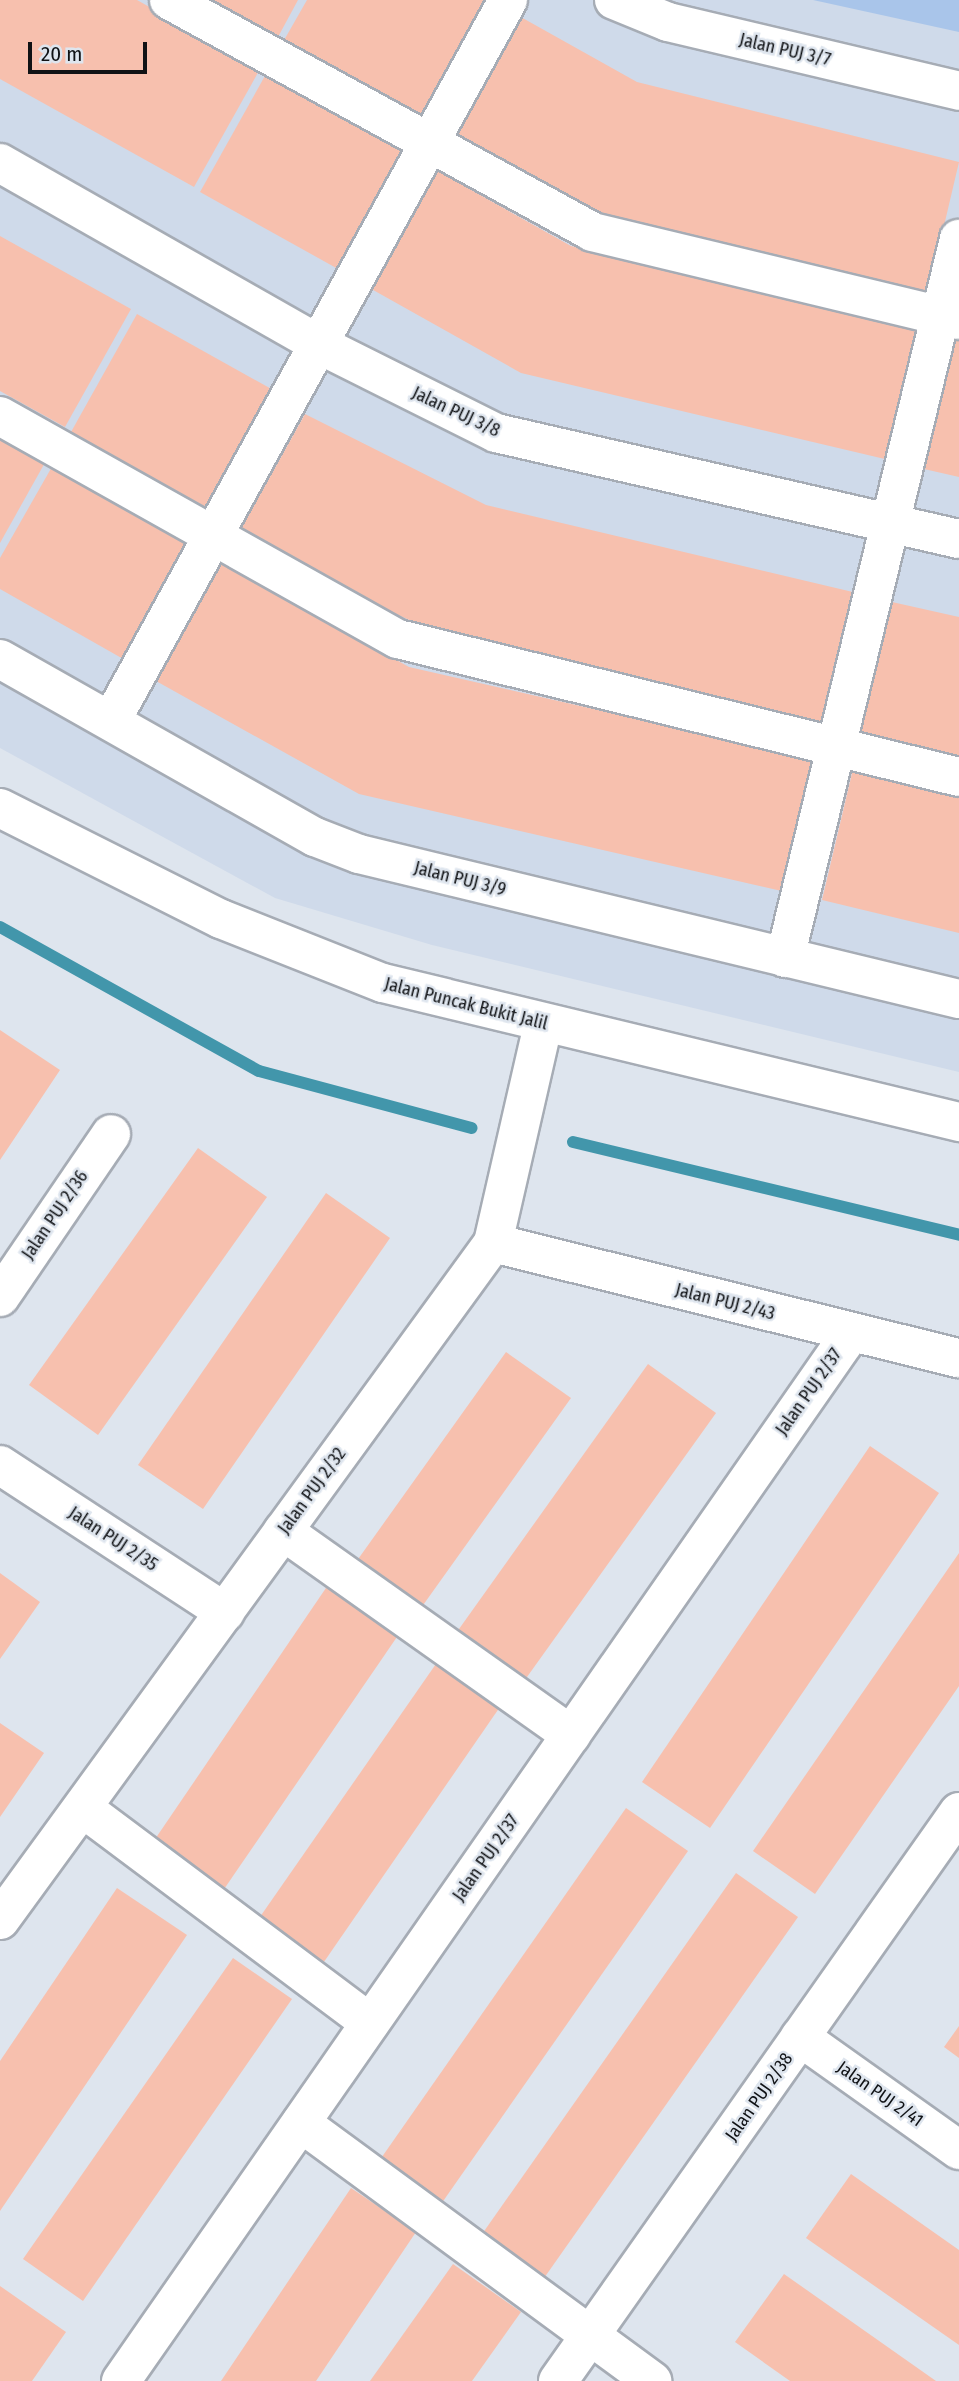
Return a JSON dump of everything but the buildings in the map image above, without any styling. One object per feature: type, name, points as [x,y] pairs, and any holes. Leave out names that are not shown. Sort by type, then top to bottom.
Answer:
[{"type":"street","points":[[169,0],[592,232],[950,318]]},
{"type":"street","points":[[111,721],[508,0]]},
{"type":"street","name":"Jalan PUJ 3/7","points":[[614,0],[667,22],[959,91]]},
{"type":"street","name":"Jalan PUJ 3/8","points":[[0,163],[318,344],[496,433],[959,539]]},
{"type":"street","points":[[785,958],[891,522],[950,318],[959,239]]},
{"type":"street","points":[[0,416],[398,639],[440,655],[959,778]]},
{"type":"street","name":"Jalan PUJ 3/9","points":[[0,659],[315,837],[359,854],[959,999]]},
{"type":"street","name":"Jalan Puncak Bukit Jalil","points":[[0,808],[221,919],[383,983],[543,1024],[959,1122]]},
{"type":"street","name":"Jalan PUJ 2/32","points":[[4,1908],[84,1810],[493,1243],[543,1024]]},
{"type":"street","name":"Jalan PUJ 2/36","points":[[0,1297],[111,1134]]},
{"type":"street","name":"Jalan PUJ 2/43","points":[[493,1243],[959,1359]]},
{"type":"street","name":"Jalan PUJ 2/37","points":[[121,2381],[850,1334]]},
{"type":"street","name":"Jalan PUJ 2/35","points":[[0,1465],[225,1612]]},
{"type":"street","points":[[283,1531],[571,1735]]},
{"type":"street","points":[[84,1810],[370,2023]]},
{"type":"street","name":"Jalan PUJ 2/38","points":[[558,2381],[959,1812]]},
{"type":"street","name":"Jalan PUJ 2/41","points":[[800,2037],[959,2150]]},
{"type":"street","points":[[301,2123],[589,2338],[652,2381]]},
{"type":"shaded area","points":[[0,0],[959,0],[959,1072],[432,945],[275,898],[0,748]]},
{"type":"shaded area","points":[[813,0],[959,0],[959,32]]},
{"type":"waterway","points":[[0,927],[259,1071],[472,1128]]},
{"type":"waterway","points":[[573,1142],[959,1235]]}]
